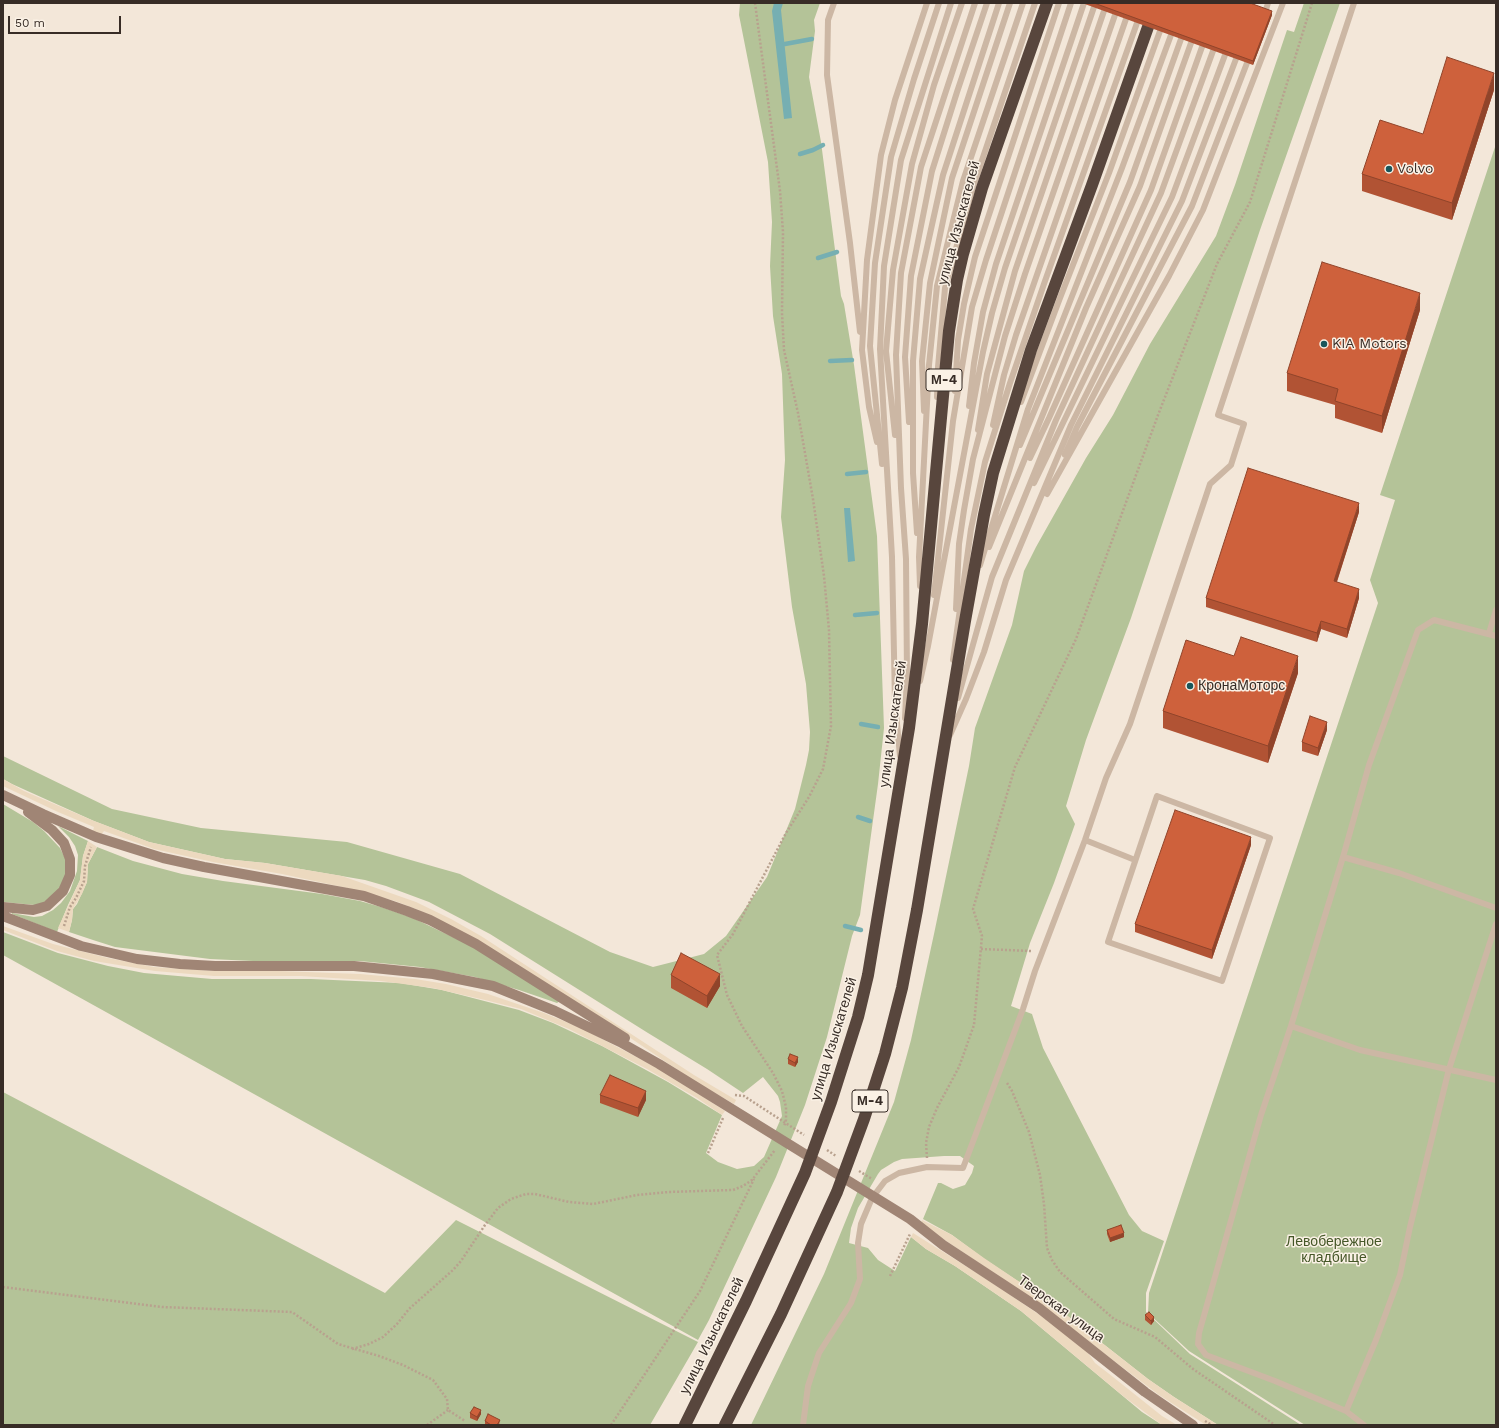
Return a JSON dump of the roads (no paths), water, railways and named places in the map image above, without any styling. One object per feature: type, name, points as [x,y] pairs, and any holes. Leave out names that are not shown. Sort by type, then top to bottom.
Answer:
[{"type":"highway","name":"улица Изыскателей","points":[[685,1425],[778,1233],[805,1173],[831,1102],[858,1017],[868,976],[884,886],[909,728],[922,624],[949,331],[957,280],[982,188],[1047,3]]},
{"type":"highway","name":"М-4","points":[[725,1425],[778,1321],[837,1192],[877,1080],[902,988],[917,910],[942,753],[971,586],[993,472],[1031,350],[1092,184],[1143,25]]},
{"type":"street","points":[[3,795],[59,837],[68,850],[71,868],[64,891],[47,906],[32,910],[3,907]]},
{"type":"street","points":[[3,795],[96,837],[128,848],[163,858],[204,867],[364,896],[430,920],[476,944],[736,1110]]},
{"type":"street","points":[[3,916],[81,946],[137,959],[214,966],[354,966],[433,974],[493,986],[555,1011],[620,1042],[736,1110]]},
{"type":"street","name":"Тверская улица","points":[[736,1110],[910,1219],[944,1245],[1039,1308],[1145,1392],[1193,1425]]},
{"type":"lane","points":[[834,3],[828,20],[827,75],[850,243],[869,407],[883,470]]},
{"type":"lane","points":[[862,350],[867,260],[881,155],[896,100],[927,3]]},
{"type":"lane","points":[[888,505],[870,346],[875,263],[891,157],[939,3]]},
{"type":"lane","points":[[902,769],[895,702],[892,557],[880,349],[884,266],[901,160],[951,3]]},
{"type":"lane","points":[[901,488],[886,351],[893,270],[912,164],[934,85],[962,3]]},
{"type":"lane","points":[[902,769],[907,661],[906,559],[901,488],[896,355],[901,273],[921,167],[975,3]]},
{"type":"lane","points":[[922,624],[919,557],[905,357],[911,276],[932,171],[987,3]]},
{"type":"lane","points":[[913,473],[913,361],[920,279],[943,175],[999,3]]},
{"type":"lane","points":[[925,459],[922,361],[930,283],[952,178],[1010,3]]},
{"type":"lane","points":[[919,557],[929,365],[937,286],[963,181],[1023,3]]},
{"type":"lane","points":[[937,453],[938,367],[945,288],[974,184],[1035,3]]},
{"type":"lane","points":[[928,646],[953,421],[958,340],[964,304],[975,257],[1059,3]]},
{"type":"lane","points":[[953,421],[972,307],[986,260],[1071,3]]},
{"type":"lane","points":[[1265,13],[1268,3]]},
{"type":"lane","points":[[1047,494],[1169,276],[1203,210],[1283,3]]},
{"type":"lane","points":[[803,1425],[808,1386],[819,1353],[838,1321],[851,1303],[860,1279],[858,1243],[861,1224],[872,1198],[885,1181],[899,1173],[927,1166],[964,1168],[1000,1073],[1042,952],[1085,840],[1106,778],[1130,724],[1210,484],[1230,465],[1244,424],[1218,415],[1354,3]]},
{"type":"lane","points":[[963,456],[975,356],[983,312],[996,264],[1084,4]]},
{"type":"lane","points":[[909,728],[928,646],[963,456],[992,313],[1005,268],[1094,7]]},
{"type":"lane","points":[[954,649],[959,544],[987,374],[1015,270],[1104,11]]},
{"type":"lane","points":[[973,459],[1005,336],[1115,15]]},
{"type":"lane","points":[[942,753],[954,649],[971,529],[1004,375],[1035,277],[1126,19]]},
{"type":"lane","points":[[985,462],[1045,281],[1143,25]]},
{"type":"lane","points":[[993,472],[1109,173],[1160,31]]},
{"type":"lane","points":[[978,574],[1030,402],[1122,168],[1171,35]]},
{"type":"lane","points":[[1004,484],[1130,182],[1182,39]]},
{"type":"lane","points":[[971,586],[978,574],[1042,414],[1140,186],[1191,43]]},
{"type":"lane","points":[[1010,497],[1049,418],[1151,190],[1202,47]]},
{"type":"lane","points":[[942,753],[992,577],[1056,420],[1161,193],[1213,51]]},
{"type":"lane","points":[[1003,550],[1172,197],[1225,55]]},
{"type":"lane","points":[[942,753],[984,652],[1006,580],[1070,425],[1182,201],[1236,59]]},
{"type":"lane","points":[[1016,556],[1047,494],[1077,427],[1192,206],[1247,63]]},
{"type":"lane","points":[[1489,633],[1496,610]]},
{"type":"lane","points":[[1364,1425],[1346,1411],[1275,1381],[1206,1355],[1198,1344],[1199,1333],[1259,1122],[1291,1026],[1343,857],[1369,765],[1418,630],[1434,620],[1496,636]]},
{"type":"lane","points":[[1157,796],[1270,838],[1222,981],[1108,942],[1135,860],[1157,796]]},
{"type":"lane","points":[[1085,840],[1135,860]]},
{"type":"lane","points":[[1343,857],[1399,873],[1496,908]]},
{"type":"lane","points":[[1346,1411],[1376,1340],[1400,1275],[1410,1227],[1449,1069],[1496,924]]},
{"type":"lane","points":[[1291,1026],[1360,1050],[1496,1080]]},
{"type":"water","points":[[774,3],[783,3],[781,10],[792,118],[784,119],[772,11]]},
{"type":"water","points":[[844,508],[850,508],[855,561],[848,562]]},
{"type":"waterway","points":[[785,44],[812,39]]},
{"type":"waterway","points":[[800,154],[823,145]]},
{"type":"waterway","points":[[818,258],[837,252]]},
{"type":"waterway","points":[[830,361],[852,360]]},
{"type":"waterway","points":[[847,474],[866,472]]},
{"type":"waterway","points":[[855,615],[877,613]]},
{"type":"waterway","points":[[861,724],[878,727]]},
{"type":"waterway","points":[[858,817],[870,821]]},
{"type":"waterway","points":[[845,926],[861,930]]},
{"type":"place","name":"Volvo","points":[[1389,169]]},
{"type":"place","name":"KIA Motors","points":[[1324,344]]},
{"type":"place","name":"КронаМоторс","points":[[1190,686]]},
{"type":"park label","name":"Левобережное кладбище","points":[[1334,1250]]}]
